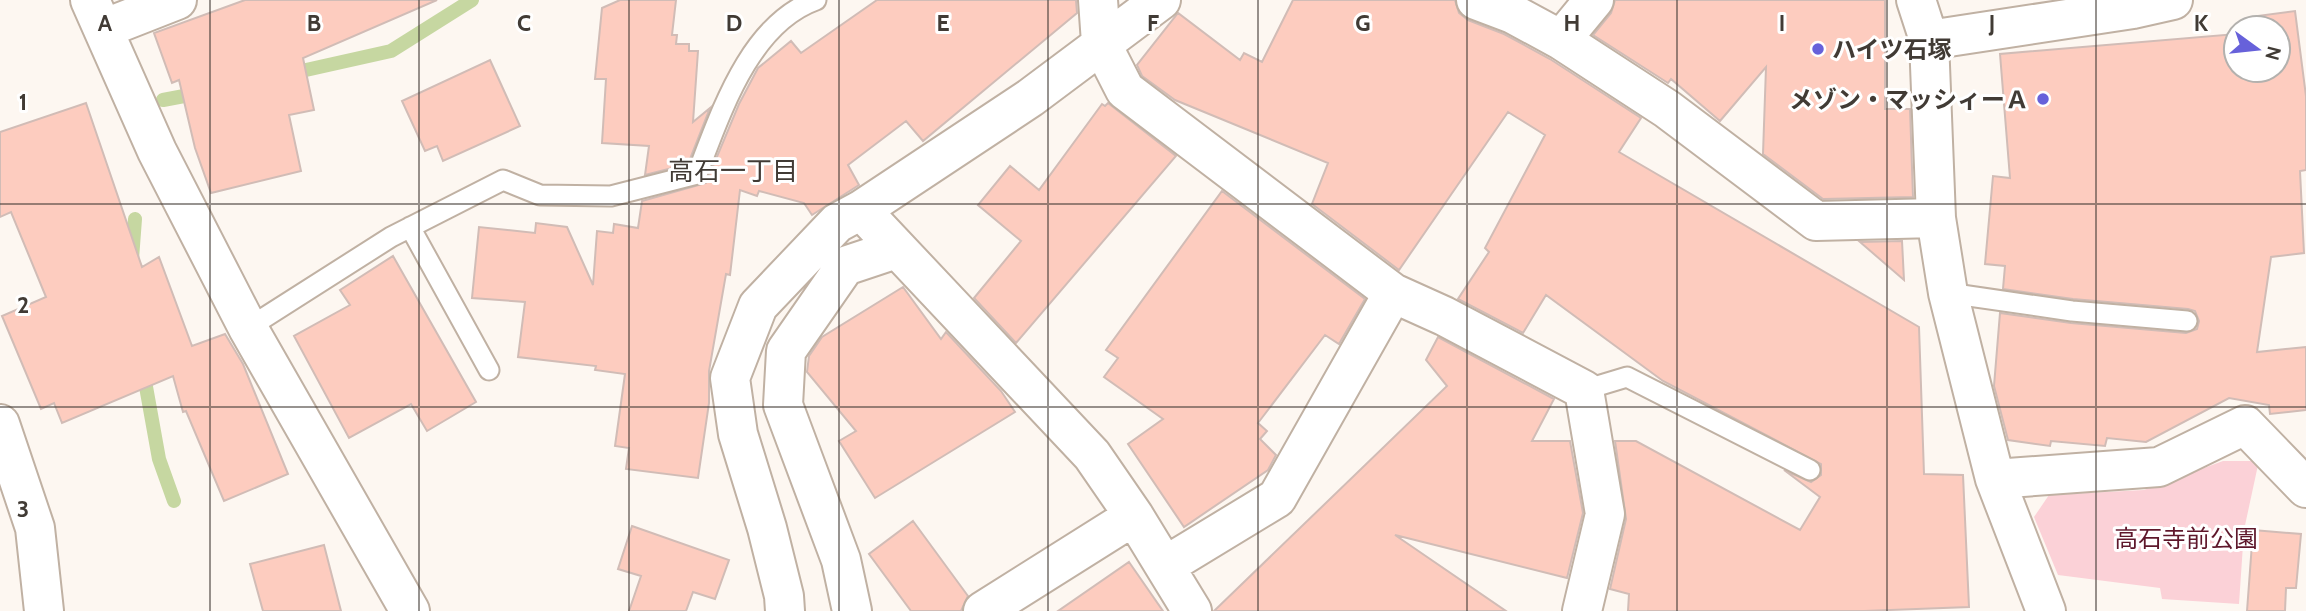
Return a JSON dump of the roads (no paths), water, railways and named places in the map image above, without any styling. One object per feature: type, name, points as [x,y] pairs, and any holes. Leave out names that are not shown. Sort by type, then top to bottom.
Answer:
[{"type":"street","points":[[177,0],[97,14],[157,151],[248,328],[410,611]]},
{"type":"street","points":[[1098,0],[1101,43],[1125,90],[1392,293],[1584,390],[1605,514],[1582,611]]},
{"type":"street","points":[[785,611],[784,596],[767,528],[738,434],[730,378],[758,306],[837,223],[861,210],[1030,98],[1161,0]]},
{"type":"street","points":[[1476,0],[1513,14],[1561,40],[1667,109],[1816,221],[1936,218]]},
{"type":"street","points":[[1561,40],[1594,0]]},
{"type":"street","points":[[1916,0],[1929,40],[1936,218],[1948,293],[1995,479],[2046,611]]},
{"type":"street","points":[[1929,40],[2173,0]]},
{"type":"street","points":[[861,210],[1092,455],[1134,516],[1192,611]]},
{"type":"street","points":[[852,611],[841,560],[783,405],[786,351],[845,266],[896,249]]},
{"type":"street","points":[[1164,566],[1276,498],[1392,293]]},
{"type":"street","points":[[0,424],[35,528],[44,611]]},
{"type":"street","points":[[1995,479],[2159,467],[2245,425],[2306,488]]},
{"type":"street","points":[[983,611],[1134,516]]},
{"type":"lane","points":[[248,328],[410,227],[503,180],[540,195],[611,196],[697,174],[723,105],[764,37],[795,8],[816,0]]},
{"type":"lane","points":[[410,227],[489,370]]},
{"type":"lane","points":[[1948,293],[2072,311],[2187,321]]},
{"type":"lane","points":[[1584,390],[1627,377],[1810,470]]},
{"type":"waterway","points":[[288,74],[391,51],[472,0]]},
{"type":"waterway","points":[[163,100],[200,93]]},
{"type":"waterway","points":[[132,259],[135,219]]},
{"type":"waterway","points":[[143,370],[159,459],[174,501]]},
{"type":"place","name":"ハイツ石塚","points":[[1818,49]]},
{"type":"place","name":"メゾン・マッシィーＡ","points":[[2043,99]]},
{"type":"district","name":"高石一丁目","points":[[733,171]]},
{"type":"park label","name":"高石寺前公園","points":[[2186,538]]}]
